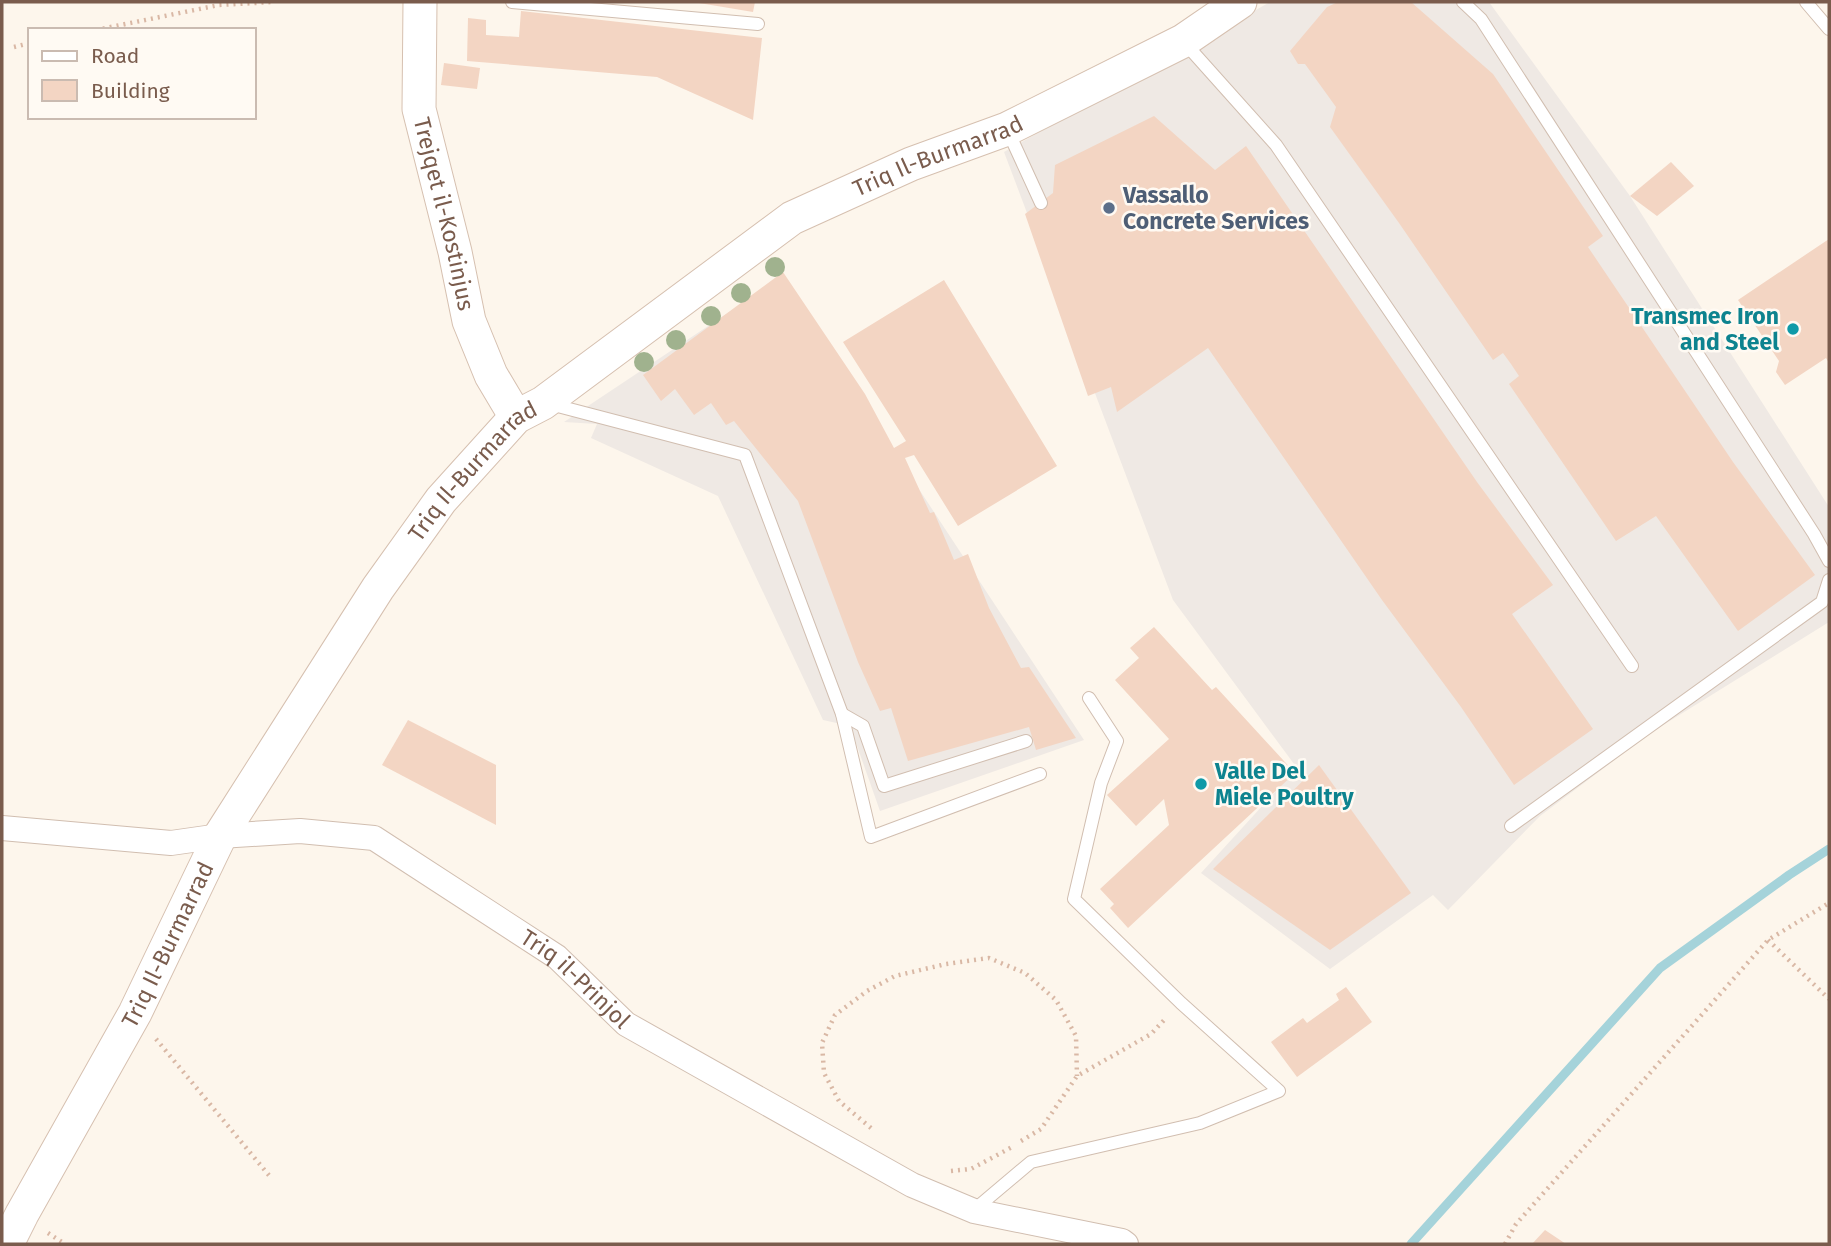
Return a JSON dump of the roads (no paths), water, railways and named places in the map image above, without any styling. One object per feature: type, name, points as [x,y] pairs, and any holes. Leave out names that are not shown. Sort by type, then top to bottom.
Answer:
[{"type":"street","name":"Trejqet il-Kostinjus","points":[[420,2],[419,108],[456,253],[469,321],[491,375],[530,410]]},
{"type":"street","name":"Triq Il-Burmarrad","points":[[7,1244],[135,1013],[220,836],[377,588],[441,500],[530,410],[792,218],[911,164],[1007,129],[1183,41],[1240,2]]},
{"type":"street","name":"Triq il-Prinjol","points":[[2,828],[171,843],[220,836],[300,831],[373,838],[557,957],[626,1024],[912,1185],[974,1211],[1126,1244]]},
{"type":"lane","points":[[512,2],[758,24]]},
{"type":"lane","points":[[1463,2],[1481,19],[1829,561]]},
{"type":"lane","points":[[1806,2],[1829,29]]},
{"type":"lane","points":[[1183,41],[1276,145],[1632,666]]},
{"type":"lane","points":[[1007,129],[1041,203]]},
{"type":"lane","points":[[530,410],[745,455],[842,715],[871,837],[1040,774]]},
{"type":"lane","points":[[1511,825],[1822,602],[1829,580]]},
{"type":"lane","points":[[974,1211],[1031,1162],[1200,1123],[1279,1091],[1181,1003],[1074,899],[1101,783],[1117,741],[1089,698]]},
{"type":"lane","points":[[842,715],[863,726],[884,786],[1026,741]]},
{"type":"waterway","points":[[1411,1244],[1660,968],[1829,849]]},
{"type":"place","name":"Vassallo Concrete Services","points":[[1109,208]]},
{"type":"place","name":"Transmec Iron and Steel","points":[[1793,329]]},
{"type":"place","name":"Valle Del Miele Poultry","points":[[1201,784]]}]
